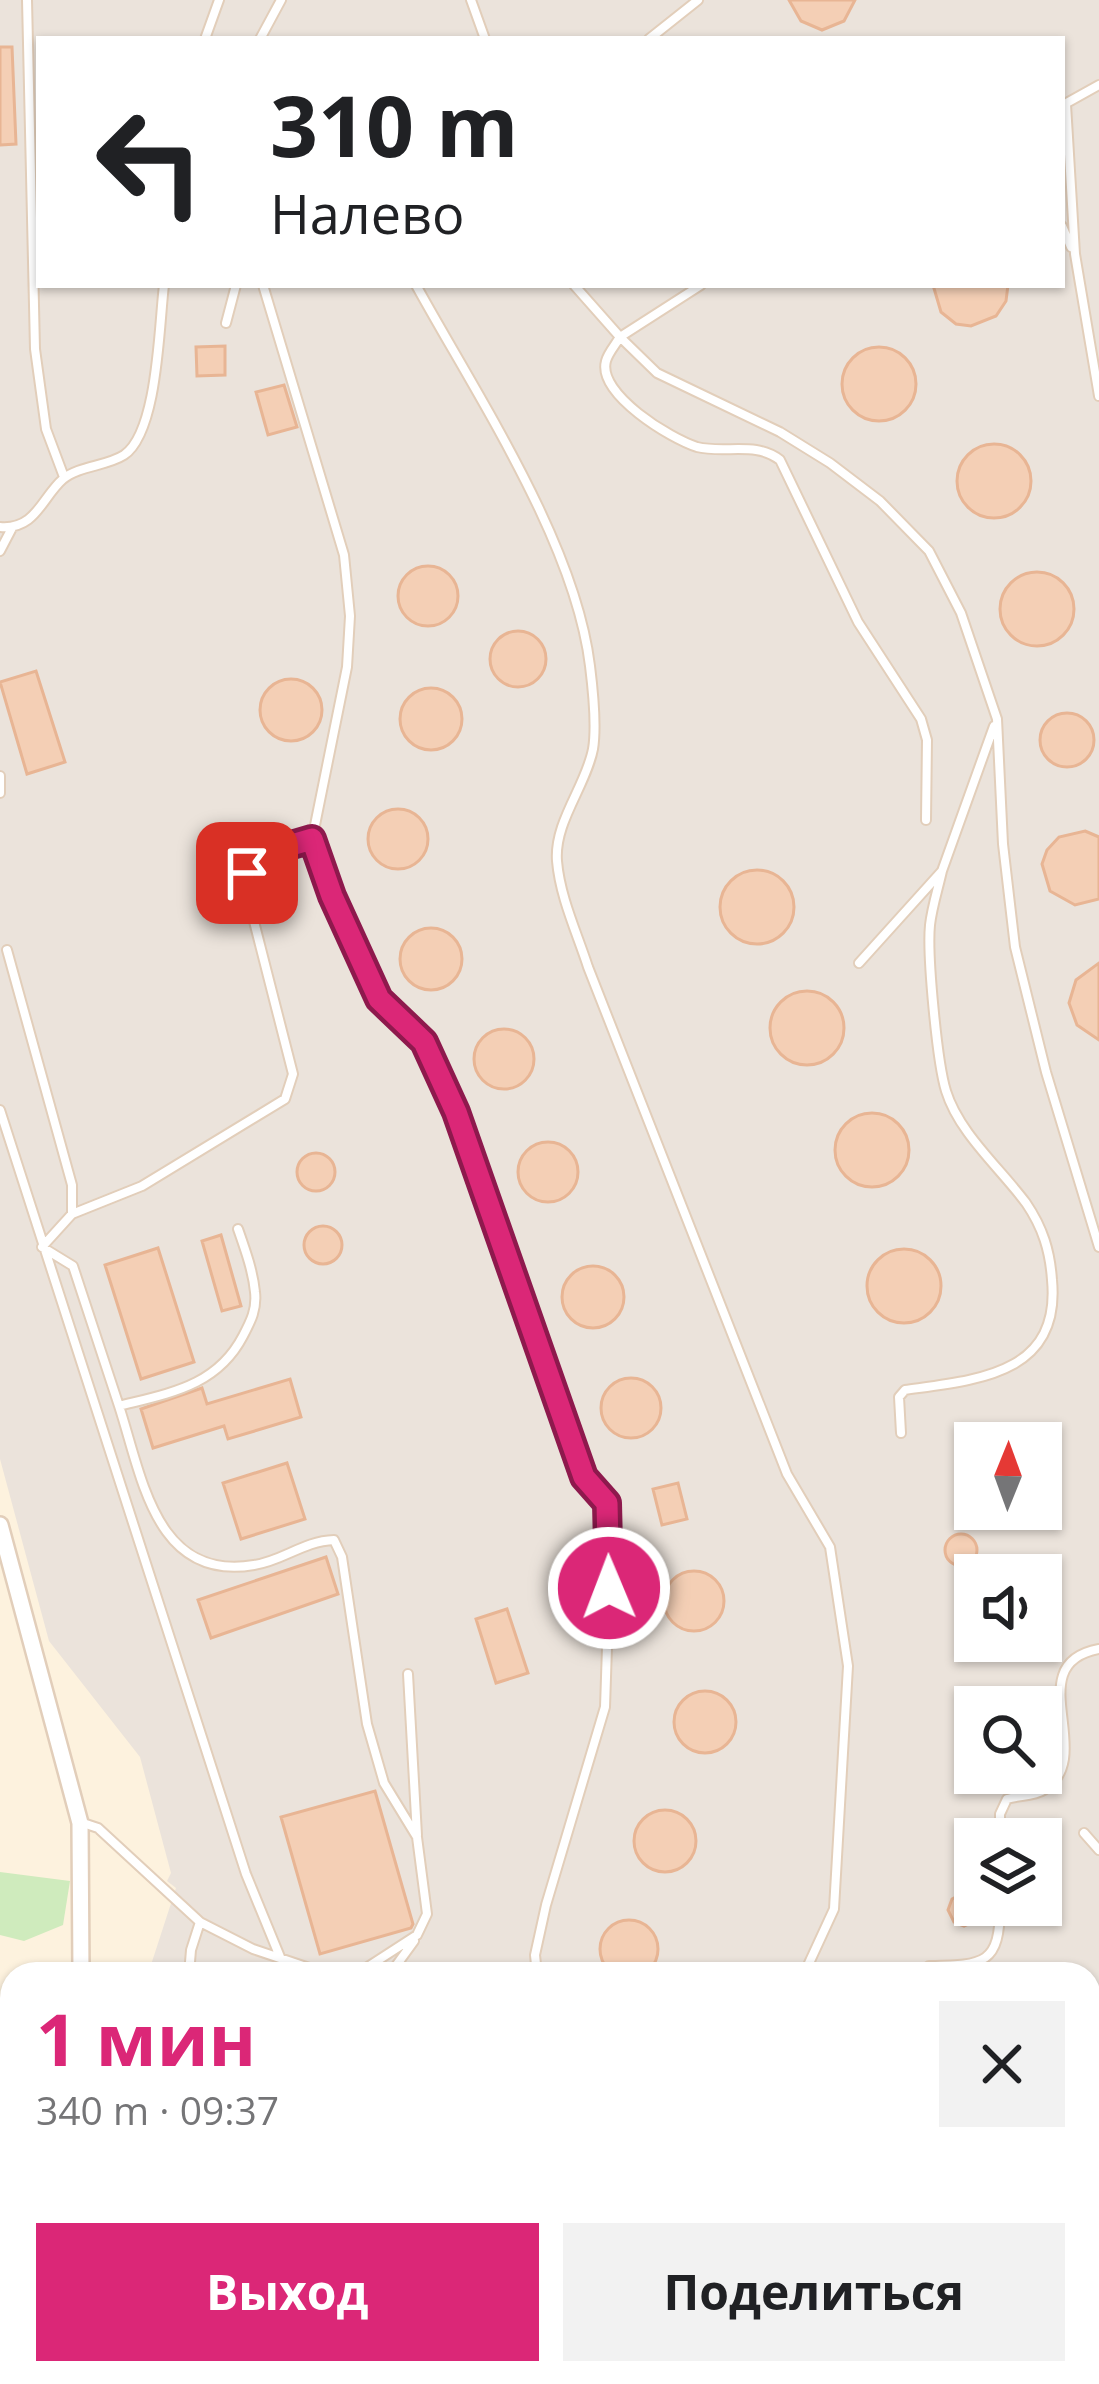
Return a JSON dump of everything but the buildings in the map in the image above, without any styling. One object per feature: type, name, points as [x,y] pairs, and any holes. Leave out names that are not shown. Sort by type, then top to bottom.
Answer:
[{"type":"street","points":[[0,1526],[80,1823],[81,1962]]},
{"type":"lane","points":[[27,0],[35,349],[46,429],[64,478]]},
{"type":"lane","points":[[206,36],[219,0]]},
{"type":"lane","points":[[262,36],[281,0]]},
{"type":"lane","points":[[472,0],[484,36]]},
{"type":"lane","points":[[653,36],[698,0]]},
{"type":"lane","points":[[268,25],[275,36]]},
{"type":"lane","points":[[1065,104],[1099,85]]},
{"type":"lane","points":[[1083,94],[1099,97]]},
{"type":"lane","points":[[1065,119],[1075,254],[1099,396]]},
{"type":"lane","points":[[1065,232],[1075,254]]},
{"type":"lane","points":[[0,551],[12,528],[41,510],[64,478],[122,456],[134,446],[150,403],[164,288]]},
{"type":"lane","points":[[226,323],[235,288]]},
{"type":"lane","points":[[264,288],[344,555],[350,616],[346,667],[312,839],[379,999],[424,1042],[456,1112],[584,1477],[607,1503],[605,1707],[545,1905],[535,1962]]},
{"type":"lane","points":[[418,288],[547,524],[576,602],[590,665],[593,748],[562,829],[556,858],[563,891],[588,967],[787,1474],[830,1547],[848,1666],[834,1909],[810,1962]]},
{"type":"lane","points":[[577,288],[657,373],[780,432],[830,463],[880,501],[929,550],[961,614],[997,719],[1015,947],[1046,1072],[1099,1247]]},
{"type":"lane","points":[[696,288],[620,337],[606,360],[605,376],[616,393],[655,428],[697,446],[758,449],[780,460],[858,622],[921,719],[927,740],[926,820]]},
{"type":"lane","points":[[0,527],[12,528]]},
{"type":"lane","points":[[901,1433],[899,1397],[905,1390],[985,1378],[1006,1370],[1040,1340],[1055,1308],[1050,1252],[1040,1226],[980,1147],[946,1092],[929,928],[943,872],[997,719]]},
{"type":"lane","points":[[0,776],[0,794]]},
{"type":"lane","points":[[42,1247],[72,1214],[142,1186],[285,1099],[293,1074],[247,894],[247,873],[261,854],[312,839]]},
{"type":"lane","points":[[859,963],[943,872]]},
{"type":"lane","points":[[7,950],[72,1185],[72,1214]]},
{"type":"lane","points":[[0,1110],[246,1874],[282,1962]]},
{"type":"lane","points":[[119,1406],[186,1389],[217,1372],[234,1354],[255,1312],[255,1293],[238,1229]]},
{"type":"lane","points":[[42,1247],[73,1266],[159,1527],[184,1553],[232,1568],[261,1564],[312,1541],[334,1540],[342,1557],[355,1659],[373,1744],[384,1783],[417,1837]]},
{"type":"lane","points":[[1000,1818],[1007,1799],[1046,1790],[1059,1778],[1070,1743],[1062,1699],[1064,1672],[1071,1659],[1099,1649]]},
{"type":"lane","points":[[398,1962],[427,1914],[417,1837],[408,1674]]},
{"type":"lane","points":[[80,1823],[98,1828],[200,1922],[292,1962]]},
{"type":"lane","points":[[1084,1833],[1099,1850]]},
{"type":"lane","points":[[190,1962],[200,1922]]},
{"type":"lane","points":[[968,1962],[992,1953],[1000,1939],[1000,1926]]},
{"type":"lane","points":[[375,1962],[417,1935]]},
{"type":"shaded area","points":[[0,0],[1099,0],[1099,1962],[152,1962],[176,1888],[167,1881],[171,1873],[140,1757],[49,1641],[0,1459]]},
{"type":"green space","points":[[0,1872],[70,1881],[63,1925],[24,1941],[0,1935]]},
{"type":"route","points":[[247,873],[261,854],[312,839],[379,999],[424,1042],[456,1112],[584,1477],[607,1503],[609,1588]]}]
